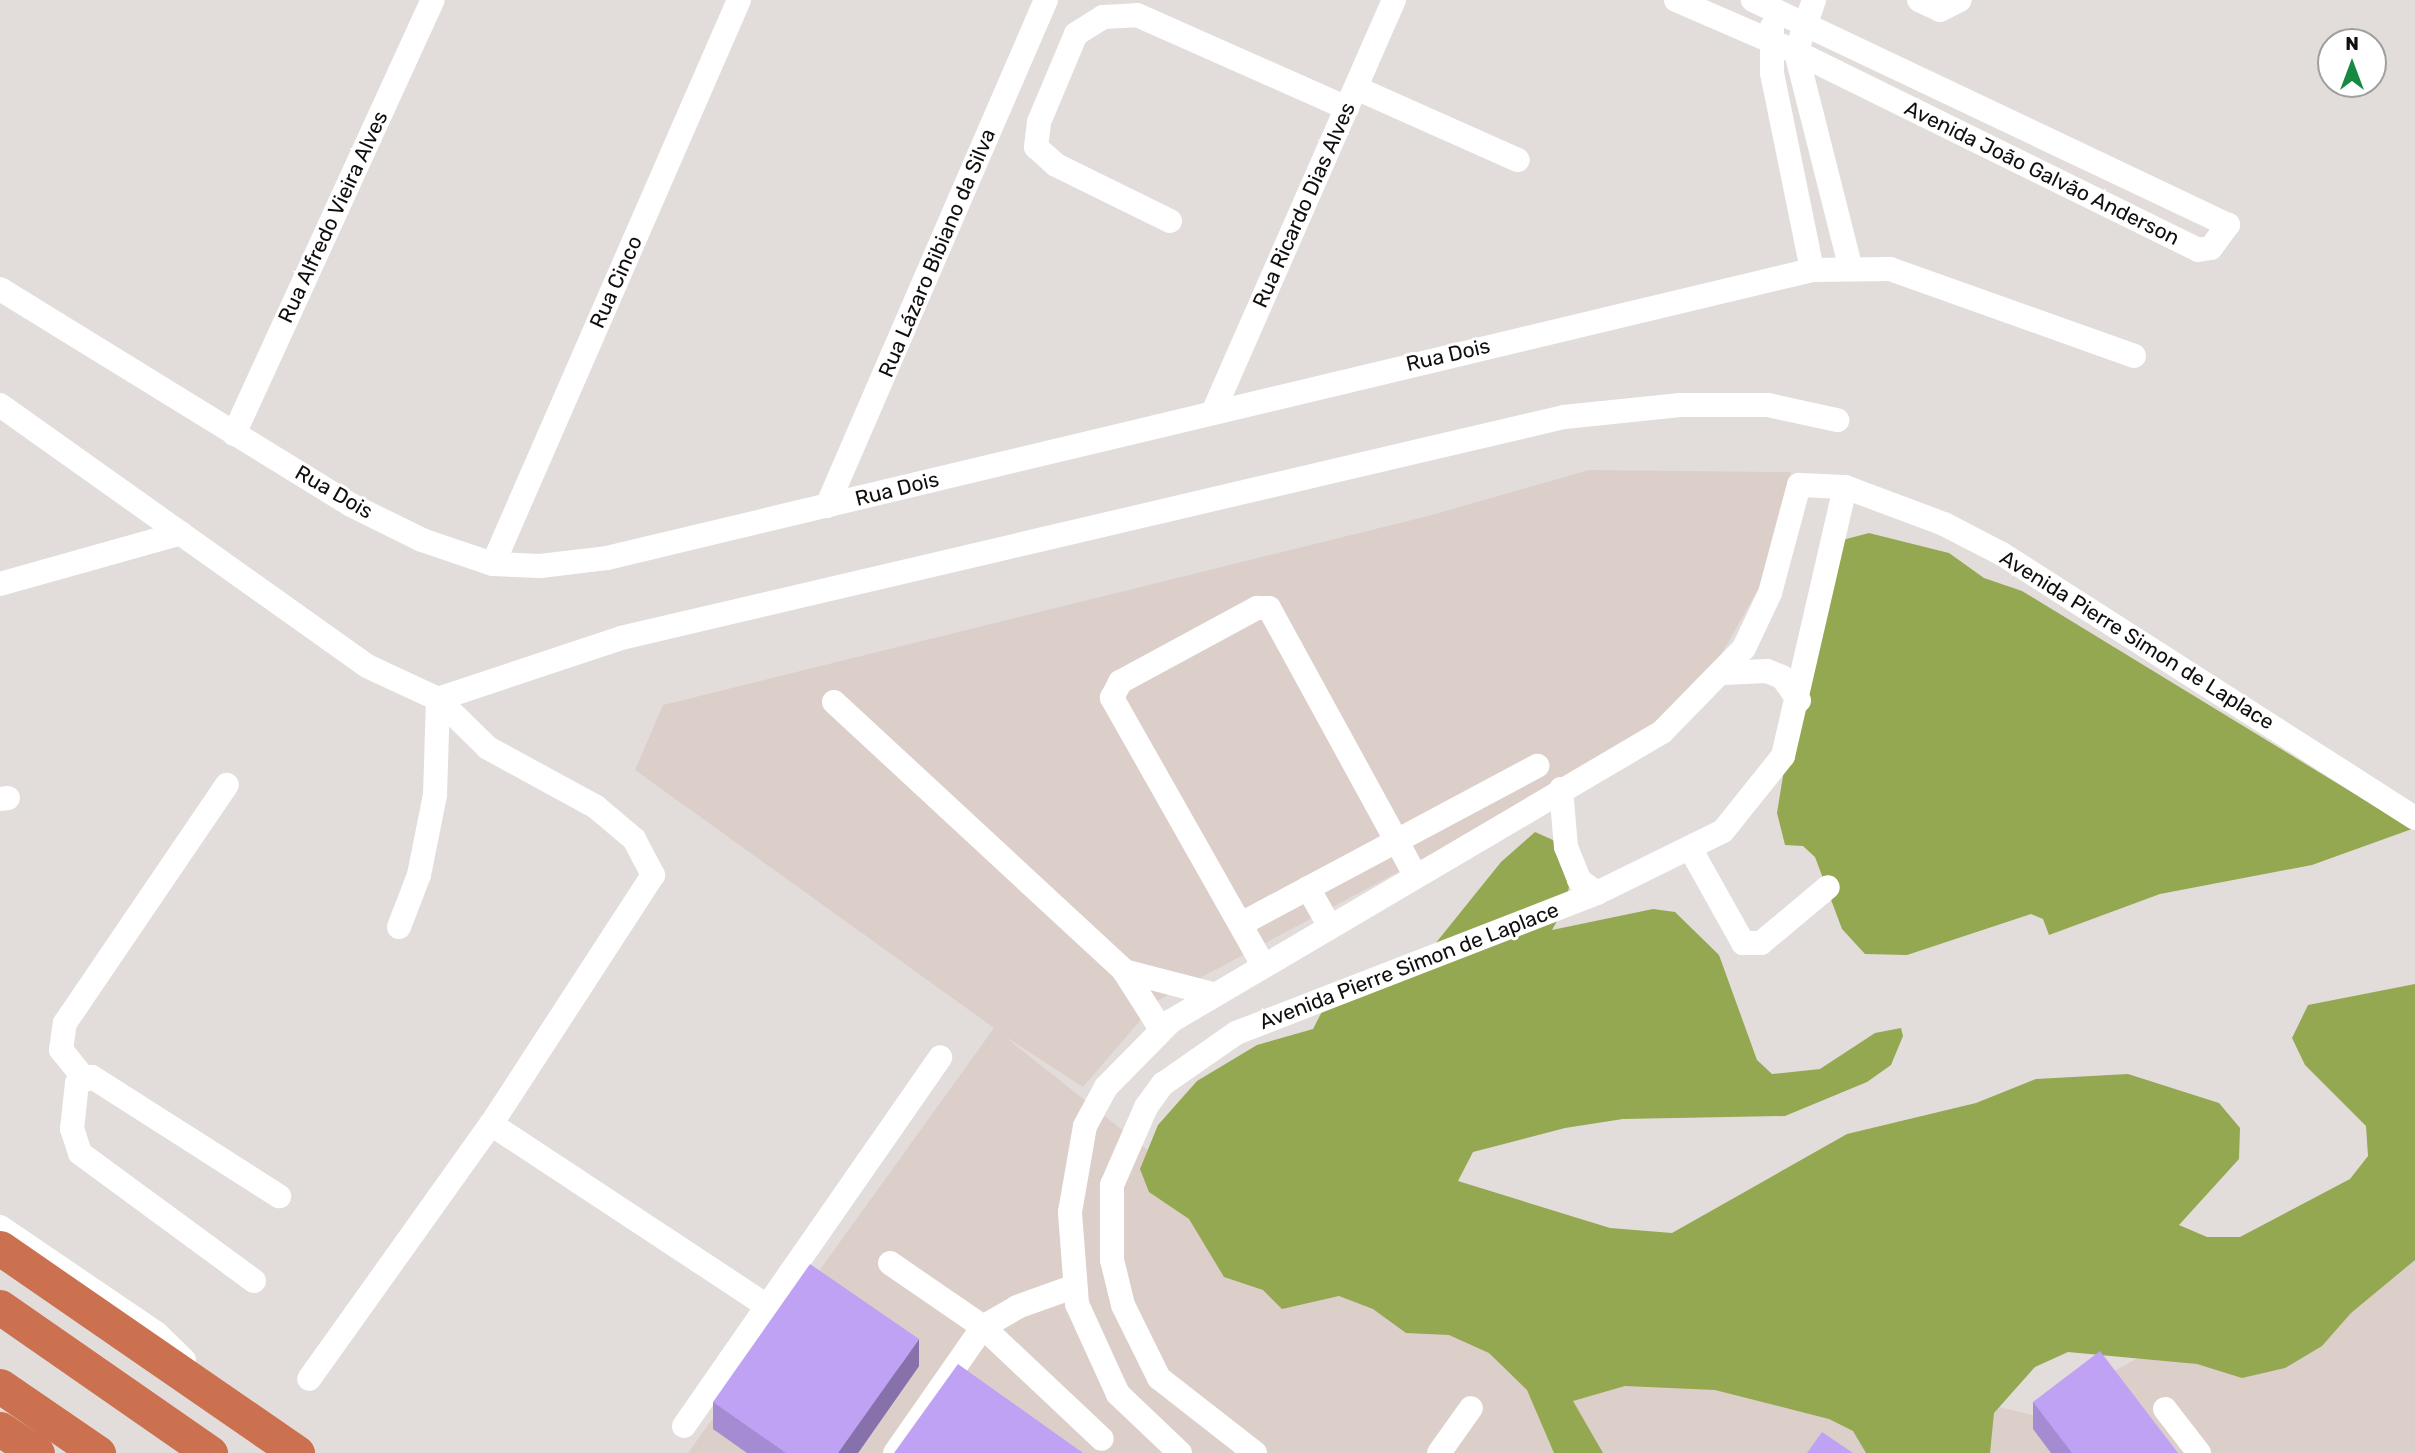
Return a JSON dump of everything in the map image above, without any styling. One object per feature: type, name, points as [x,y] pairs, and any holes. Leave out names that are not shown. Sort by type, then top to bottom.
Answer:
[{"type":"highway","points":[[0,1248],[295,1449]]},
{"type":"highway","points":[[0,1307],[210,1453]]},
{"type":"highway","points":[[0,1386],[98,1453]]},
{"type":"highway","points":[[0,1429],[37,1453]]},
{"type":"highway","points":[[0,1446],[9,1453]]},
{"type":"street","name":"Rua Alfredo Vieira Alves","points":[[234,434],[433,0]]},
{"type":"street","name":"Rua Cinco","points":[[493,564],[739,0]]},
{"type":"street","name":"Rua Lázaro Bibiano da Silva","points":[[827,506],[1046,0]]},
{"type":"street","name":"Rua Ricardo Dias Alves","points":[[1214,410],[1394,0]]},
{"type":"street","name":"Avenida João Galvão Anderson","points":[[1676,0],[1796,52],[2198,250],[2210,248],[2228,225],[1805,23],[1780,6],[1753,0]]},
{"type":"street","points":[[1814,0],[1796,52],[1850,266]]},
{"type":"street","points":[[1919,0],[1940,10],[1960,0]]},
{"type":"street","points":[[1780,6],[1768,39],[1812,270]]},
{"type":"street","points":[[1170,221],[1056,165],[1036,147],[1039,122],[1076,34],[1103,17],[1137,15],[1518,160]]},
{"type":"street","name":"Rua Dois","points":[[0,289],[351,505],[422,540],[493,564],[607,558],[1214,410],[1812,270],[1850,266],[1926,278],[2134,356]]},
{"type":"street","points":[[0,405],[367,666],[438,699],[488,748],[596,807],[634,839],[653,875],[491,1124],[309,1379]]},
{"type":"street","points":[[438,699],[621,638],[1564,417],[1680,405],[1755,405],[1837,420]]},
{"type":"street","name":"Avenida Pierre Simon de Laplace","points":[[1180,1453],[1118,1394],[1096,1355],[1073,1287],[1070,1212],[1076,1169],[1085,1126],[1106,1087],[1161,1028],[1213,994],[1662,732],[1744,648],[1770,593],[1799,485],[1845,487],[1944,524],[2002,554],[2415,818]]},
{"type":"street","name":"Avenida Pierre Simon de Laplace","points":[[1255,1453],[1159,1378],[1123,1305],[1112,1260],[1112,1185],[1146,1108],[1163,1084],[1236,1033],[1597,892],[1723,831],[1764,787],[1783,756],[1799,699],[1845,487]]},
{"type":"street","points":[[0,584],[181,533]]},
{"type":"street","points":[[1262,963],[1112,698],[1120,682],[1257,608],[1269,608],[1415,875]]},
{"type":"street","points":[[1722,673],[1767,671],[1782,677],[1799,699]]},
{"type":"street","points":[[399,927],[419,875],[435,795],[438,699]]},
{"type":"street","points":[[834,702],[1124,971],[1161,1028]]},
{"type":"street","points":[[1241,924],[1537,766]]},
{"type":"street","points":[[83,1077],[61,1050],[65,1023],[227,785]]},
{"type":"street","points":[[1561,789],[1566,847],[1579,880],[1597,892]]},
{"type":"street","points":[[1474,800],[1491,830]]},
{"type":"street","points":[[1690,848],[1743,943],[1761,943],[1828,887]]},
{"type":"street","points":[[1308,888],[1329,925]]},
{"type":"street","points":[[1124,971],[1213,994]]},
{"type":"street","points":[[684,1426],[764,1304],[940,1058]]},
{"type":"street","points":[[83,1077],[92,1077],[279,1196]]},
{"type":"street","points":[[83,1077],[72,1129],[80,1153],[254,1281]]},
{"type":"street","points":[[1106,1087],[1146,1108]]},
{"type":"street","points":[[491,1124],[764,1304]]},
{"type":"street","points":[[0,1227],[156,1333],[216,1394]]},
{"type":"street","points":[[890,1263],[983,1327],[1101,1439]]},
{"type":"street","points":[[895,1453],[983,1327],[1017,1307],[1073,1287]]},
{"type":"street","points":[[1440,1453],[1471,1408]]},
{"type":"street","points":[[2165,1409],[2199,1453]]},
{"type":"shaded area","points":[[1589,470],[1791,472],[1765,577],[1702,689],[1663,727],[1568,781],[1157,1001],[1083,1087],[1004,1036],[1252,1233],[2033,1415],[2415,1208],[2415,1453],[688,1453],[994,1028],[635,770],[663,705],[1428,516]]},
{"type":"green space","points":[[1869,533],[1949,553],[1984,578],[2022,591],[2412,829],[2312,865],[2160,894],[2049,935],[2043,919],[2031,914],[1907,955],[1865,954],[1842,929],[1815,857],[1803,846],[1785,845],[1777,813],[1794,708],[1835,542]]},
{"type":"green space","points":[[1535,832],[1553,840],[1571,874],[1566,905],[1552,930],[1653,909],[1675,912],[1719,955],[1757,1060],[1772,1074],[1820,1069],[1875,1033],[1901,1028],[1903,1036],[1891,1065],[1867,1082],[1785,1116],[1623,1119],[1565,1128],[1473,1152],[1458,1181],[1610,1228],[1672,1233],[1847,1134],[1976,1103],[2036,1079],[2128,1074],[2219,1103],[2240,1128],[2239,1159],[2179,1225],[2207,1237],[2240,1237],[2350,1179],[2368,1156],[2366,1126],[2305,1065],[2292,1038],[2308,1005],[2415,984],[2415,1260],[2351,1313],[2322,1346],[2285,1368],[2242,1378],[2197,1364],[2068,1352],[2035,1367],[1994,1413],[1990,1453],[1866,1453],[1853,1431],[1829,1419],[1715,1390],[1625,1386],[1573,1401],[1603,1453],[1554,1453],[1527,1390],[1489,1353],[1449,1335],[1406,1333],[1373,1309],[1339,1296],[1282,1309],[1263,1290],[1224,1277],[1189,1219],[1149,1192],[1140,1169],[1158,1125],[1197,1081],[1257,1045],[1313,1029],[1328,1000],[1435,944],[1501,862]]},
{"type":"building","points":[[810,1264],[919,1339],[838,1453],[786,1453],[713,1402]]},
{"type":"building","points":[[2100,1351],[2178,1453],[2072,1453],[2033,1402]]},
{"type":"building","points":[[958,1364],[1083,1453],[894,1453]]},
{"type":"building","points":[[1822,1432],[1853,1453],[1807,1453]]}]
